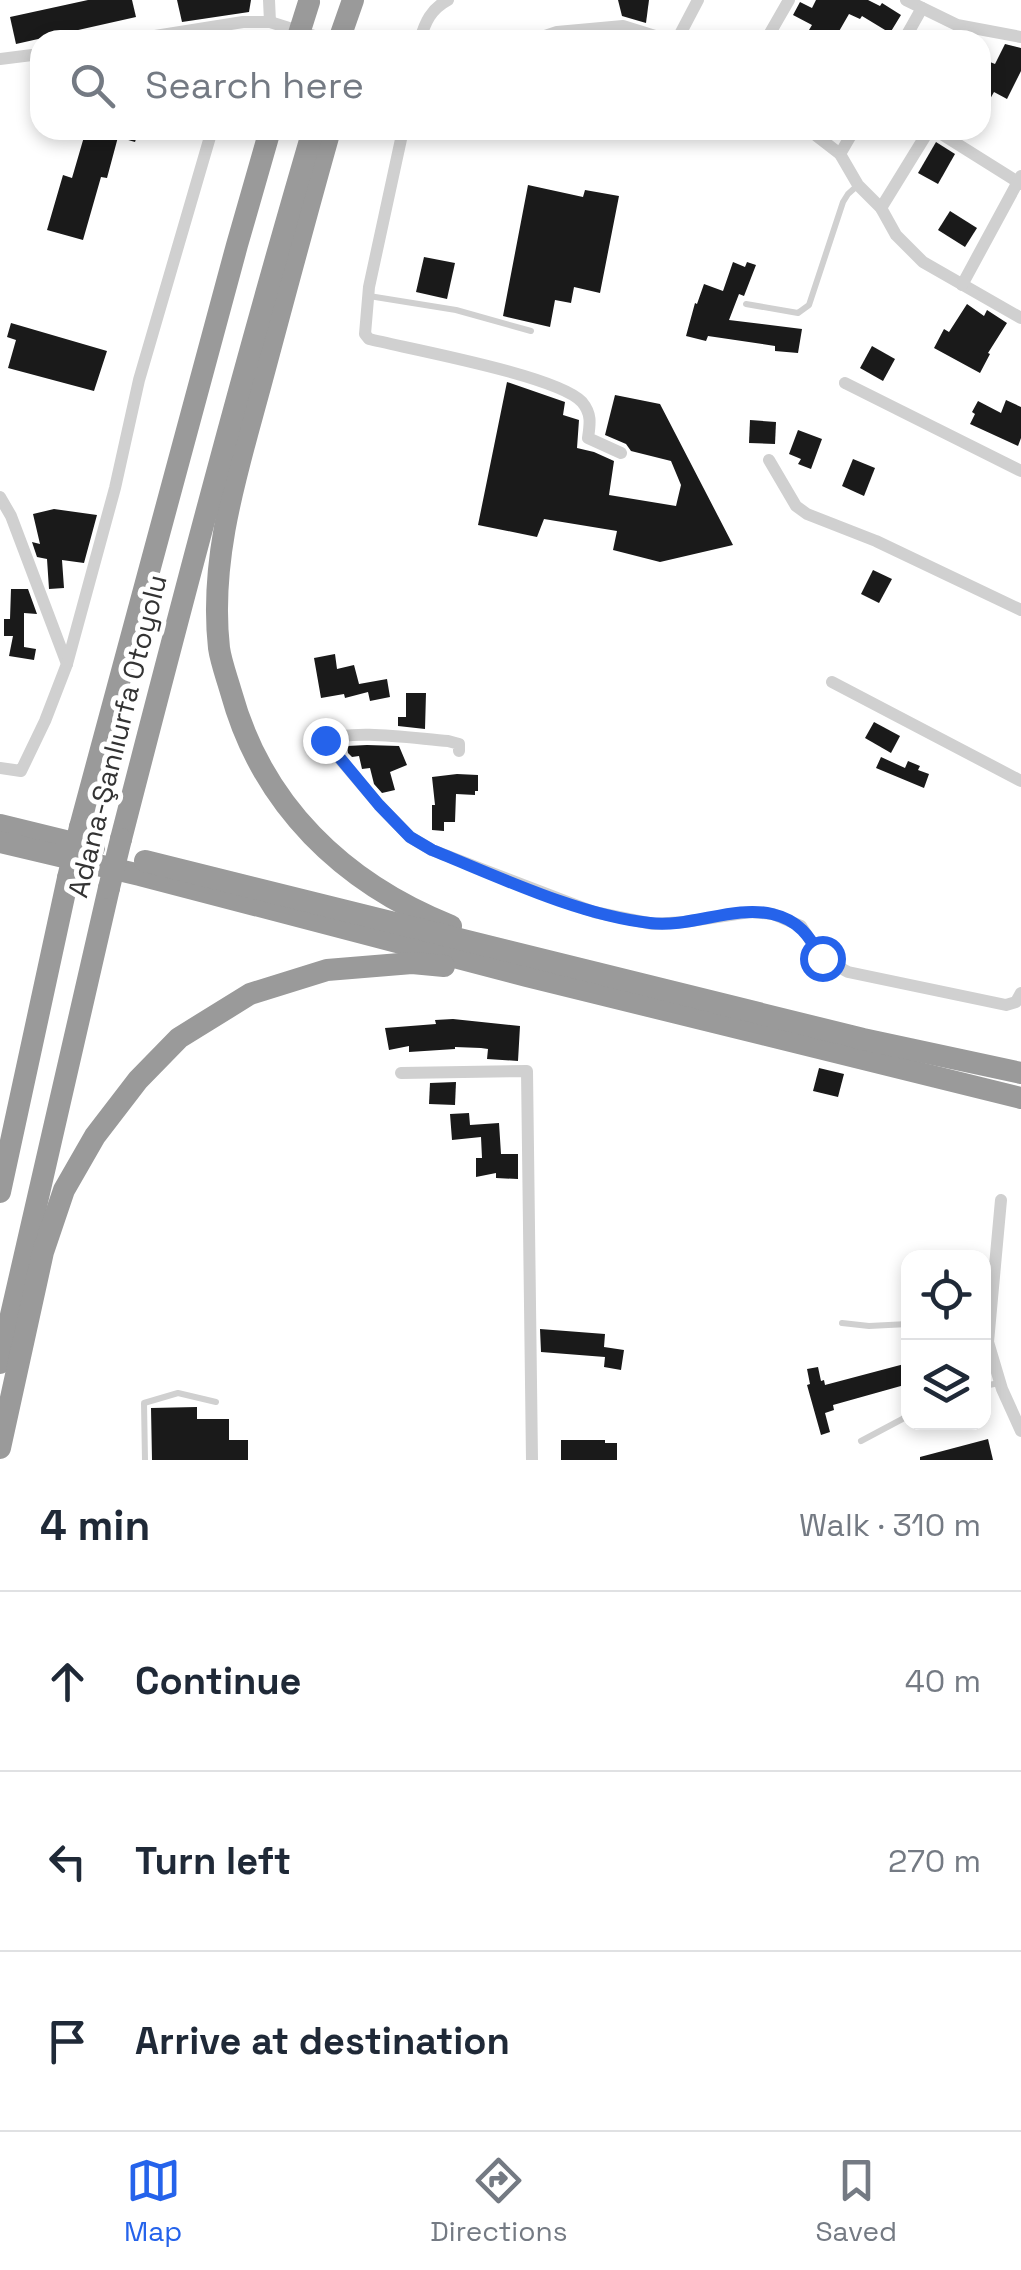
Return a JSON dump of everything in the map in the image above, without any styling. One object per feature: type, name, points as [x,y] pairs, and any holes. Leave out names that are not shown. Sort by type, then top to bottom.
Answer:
[{"type":"highway","points":[[300,30],[309,1]]},
{"type":"highway","name":"Adana-Şanlıurfa Otoyolu","points":[[0,1192],[80,827],[267,140]]},
{"type":"highway","name":"Adana-Şanlıurfa Otoyolu","points":[[0,1363],[108,888],[310,140]]},
{"type":"highway","points":[[327,140],[226,512],[218,579],[219,650],[238,720],[268,782],[317,843],[376,889],[525,965]]},
{"type":"highway","points":[[0,825],[1021,1098]]},
{"type":"highway","points":[[0,842],[525,965],[1021,1073]]},
{"type":"highway","points":[[0,1123],[68,878]]},
{"type":"highway","points":[[0,1448],[44,1252],[64,1190],[95,1136],[138,1080],[179,1038],[250,994],[327,970],[412,962],[525,965]]},
{"type":"street","points":[[269,0],[270,22]]},
{"type":"street","points":[[424,30],[429,16],[448,0]]},
{"type":"street","points":[[682,30],[698,0]]},
{"type":"street","points":[[772,30],[789,0]]},
{"type":"street","points":[[906,0],[970,30]]},
{"type":"street","points":[[910,30],[922,8]]},
{"type":"street","points":[[241,30],[243,22]]},
{"type":"street","points":[[193,30],[270,22],[295,30]]},
{"type":"street","points":[[579,30],[623,26],[636,30]]},
{"type":"street","points":[[991,35],[1021,36]]},
{"type":"street","points":[[0,58],[30,55]]},
{"type":"street","points":[[0,768],[21,770],[67,664],[115,488],[139,380],[209,140]]},
{"type":"street","points":[[400,140],[368,296],[365,334],[369,339],[507,371],[580,399],[590,414],[588,438],[621,454]]},
{"type":"street","points":[[822,140],[840,154],[909,250],[1021,318]]},
{"type":"street","points":[[840,154],[848,140]]},
{"type":"street","points":[[881,208],[925,140]]},
{"type":"street","points":[[950,140],[1020,180],[962,284]]},
{"type":"street","points":[[844,383],[1021,470]]},
{"type":"street","points":[[769,460],[796,506],[806,514],[876,541],[1021,610]]},
{"type":"street","points":[[0,496],[67,664]]},
{"type":"street","points":[[832,682],[1021,781]]},
{"type":"street","points":[[459,751],[459,744],[448,740],[348,734],[325,740],[410,837],[448,856],[594,912],[653,924],[750,912],[773,914],[801,926],[822,958],[848,972],[1006,1005],[1016,1002],[1021,993]]},
{"type":"street","points":[[401,1072],[527,1071],[532,1460]]},
{"type":"street","points":[[991,1285],[1001,1200]]},
{"type":"street","points":[[988,1340],[1021,1431]]},
{"type":"lane","points":[[746,304],[798,313],[809,305],[843,202],[858,184]]},
{"type":"lane","points":[[368,296],[456,310],[531,330]]},
{"type":"lane","points":[[842,1323],[901,1324]]},
{"type":"lane","points":[[991,1384],[1000,1382]]},
{"type":"lane","points":[[145,1460],[144,1403],[178,1393],[216,1402]]},
{"type":"lane","points":[[862,1441],[901,1420]]},
{"type":"building","points":[[88,0],[132,0],[136,17],[78,30],[30,30],[30,41],[16,44],[10,17]]},
{"type":"building","points":[[177,0],[251,0],[249,12],[182,22]]},
{"type":"building","points":[[618,0],[649,0],[646,23],[622,16]]},
{"type":"building","points":[[816,0],[868,0],[880,6],[882,3],[901,15],[892,30],[849,14],[840,30],[809,30],[812,25],[793,15],[800,2],[812,8]]},
{"type":"building","points":[[1005,44],[1021,48],[1021,71],[1007,99],[994,92],[991,97],[991,62],[995,64]]},
{"type":"building","points":[[83,140],[117,140],[107,178],[101,177],[83,240],[47,230],[63,175],[72,178]]},
{"type":"building","points":[[936,142],[955,154],[938,184],[918,173]]},
{"type":"building","points":[[528,185],[583,197],[585,190],[619,196],[600,293],[574,287],[571,303],[555,300],[550,327],[503,316]]},
{"type":"building","points":[[950,211],[977,228],[965,247],[938,230]]},
{"type":"building","points":[[424,257],[455,263],[447,299],[416,292]]},
{"type":"building","points":[[733,262],[745,267],[747,262],[756,265],[729,320],[802,329],[798,353],[775,351],[775,346],[686,336],[704,284],[723,291]]},
{"type":"building","points":[[967,304],[984,316],[987,310],[1007,323],[980,373],[934,348],[944,329],[949,332]]},
{"type":"building","points":[[11,323],[107,351],[94,391],[8,368],[16,340],[7,337]]},
{"type":"building","points":[[872,346],[895,359],[883,381],[860,368]]},
{"type":"building","points":[[507,382],[565,402],[563,415],[579,420],[577,448],[614,461],[609,495],[676,506],[681,485],[671,461],[631,451],[626,444],[605,435],[615,395],[660,404],[733,545],[660,562],[613,550],[617,531],[544,519],[537,537],[478,525]]},
{"type":"building","points":[[1006,400],[1021,407],[1018,446],[970,424],[978,401],[1001,413]]},
{"type":"building","points":[[750,420],[776,422],[775,444],[749,443]]},
{"type":"building","points":[[798,430],[822,439],[811,469],[798,464],[801,459],[789,454]]},
{"type":"building","points":[[853,459],[875,468],[864,496],[842,486]]},
{"type":"building","points":[[54,509],[97,515],[84,563],[62,560],[64,588],[49,589],[47,559],[37,557],[32,542],[40,544],[33,514]]},
{"type":"building","points":[[873,570],[892,579],[879,603],[861,594]]},
{"type":"building","points":[[11,589],[28,589],[37,614],[24,613],[24,647],[36,649],[34,660],[9,656],[13,636],[4,636],[4,619],[10,619]]},
{"type":"building","points":[[335,654],[337,669],[354,665],[359,684],[387,679],[390,697],[370,701],[368,692],[345,698],[344,694],[321,698],[314,658]]},
{"type":"building","points":[[406,693],[426,693],[425,729],[398,726],[398,717],[406,717]]},
{"type":"building","points":[[874,722],[900,736],[891,753],[865,738]]},
{"type":"building","points":[[347,746],[399,746],[407,765],[390,772],[395,790],[382,793],[374,784],[370,768],[362,769],[359,756],[348,753]]},
{"type":"building","points":[[881,757],[905,768],[908,761],[920,766],[918,770],[929,774],[924,788],[876,768]]},
{"type":"building","points":[[478,775],[478,791],[475,795],[456,794],[455,822],[444,822],[444,831],[432,830],[432,777]]},
{"type":"building","points":[[453,1019],[520,1026],[518,1061],[487,1059],[488,1049],[481,1048],[409,1052],[409,1046],[389,1050],[385,1028]]},
{"type":"building","points":[[819,1068],[844,1074],[838,1097],[813,1091]]},
{"type":"building","points":[[456,1082],[455,1105],[429,1104],[430,1083]]},
{"type":"building","points":[[469,1113],[470,1125],[499,1123],[501,1154],[518,1154],[518,1179],[496,1178],[496,1173],[476,1177],[476,1158],[482,1158],[481,1137],[452,1140],[450,1114]]},
{"type":"building","points":[[540,1329],[605,1334],[604,1347],[624,1350],[621,1370],[604,1367],[605,1357],[541,1352]]},
{"type":"building","points":[[901,1365],[901,1386],[833,1405],[834,1410],[825,1413],[830,1432],[821,1435],[807,1385],[807,1369],[818,1367],[825,1385]]},
{"type":"building","points":[[197,1407],[197,1419],[229,1419],[229,1440],[248,1440],[248,1460],[152,1460],[151,1408]]},
{"type":"building","points":[[988,1439],[993,1460],[920,1460],[920,1457]]},
{"type":"building","points":[[561,1440],[617,1443],[617,1460],[561,1460]]},
{"type":"route","points":[[325,740],[410,837],[432,850],[594,912],[653,924],[750,912],[773,914],[801,926],[822,958]]}]
